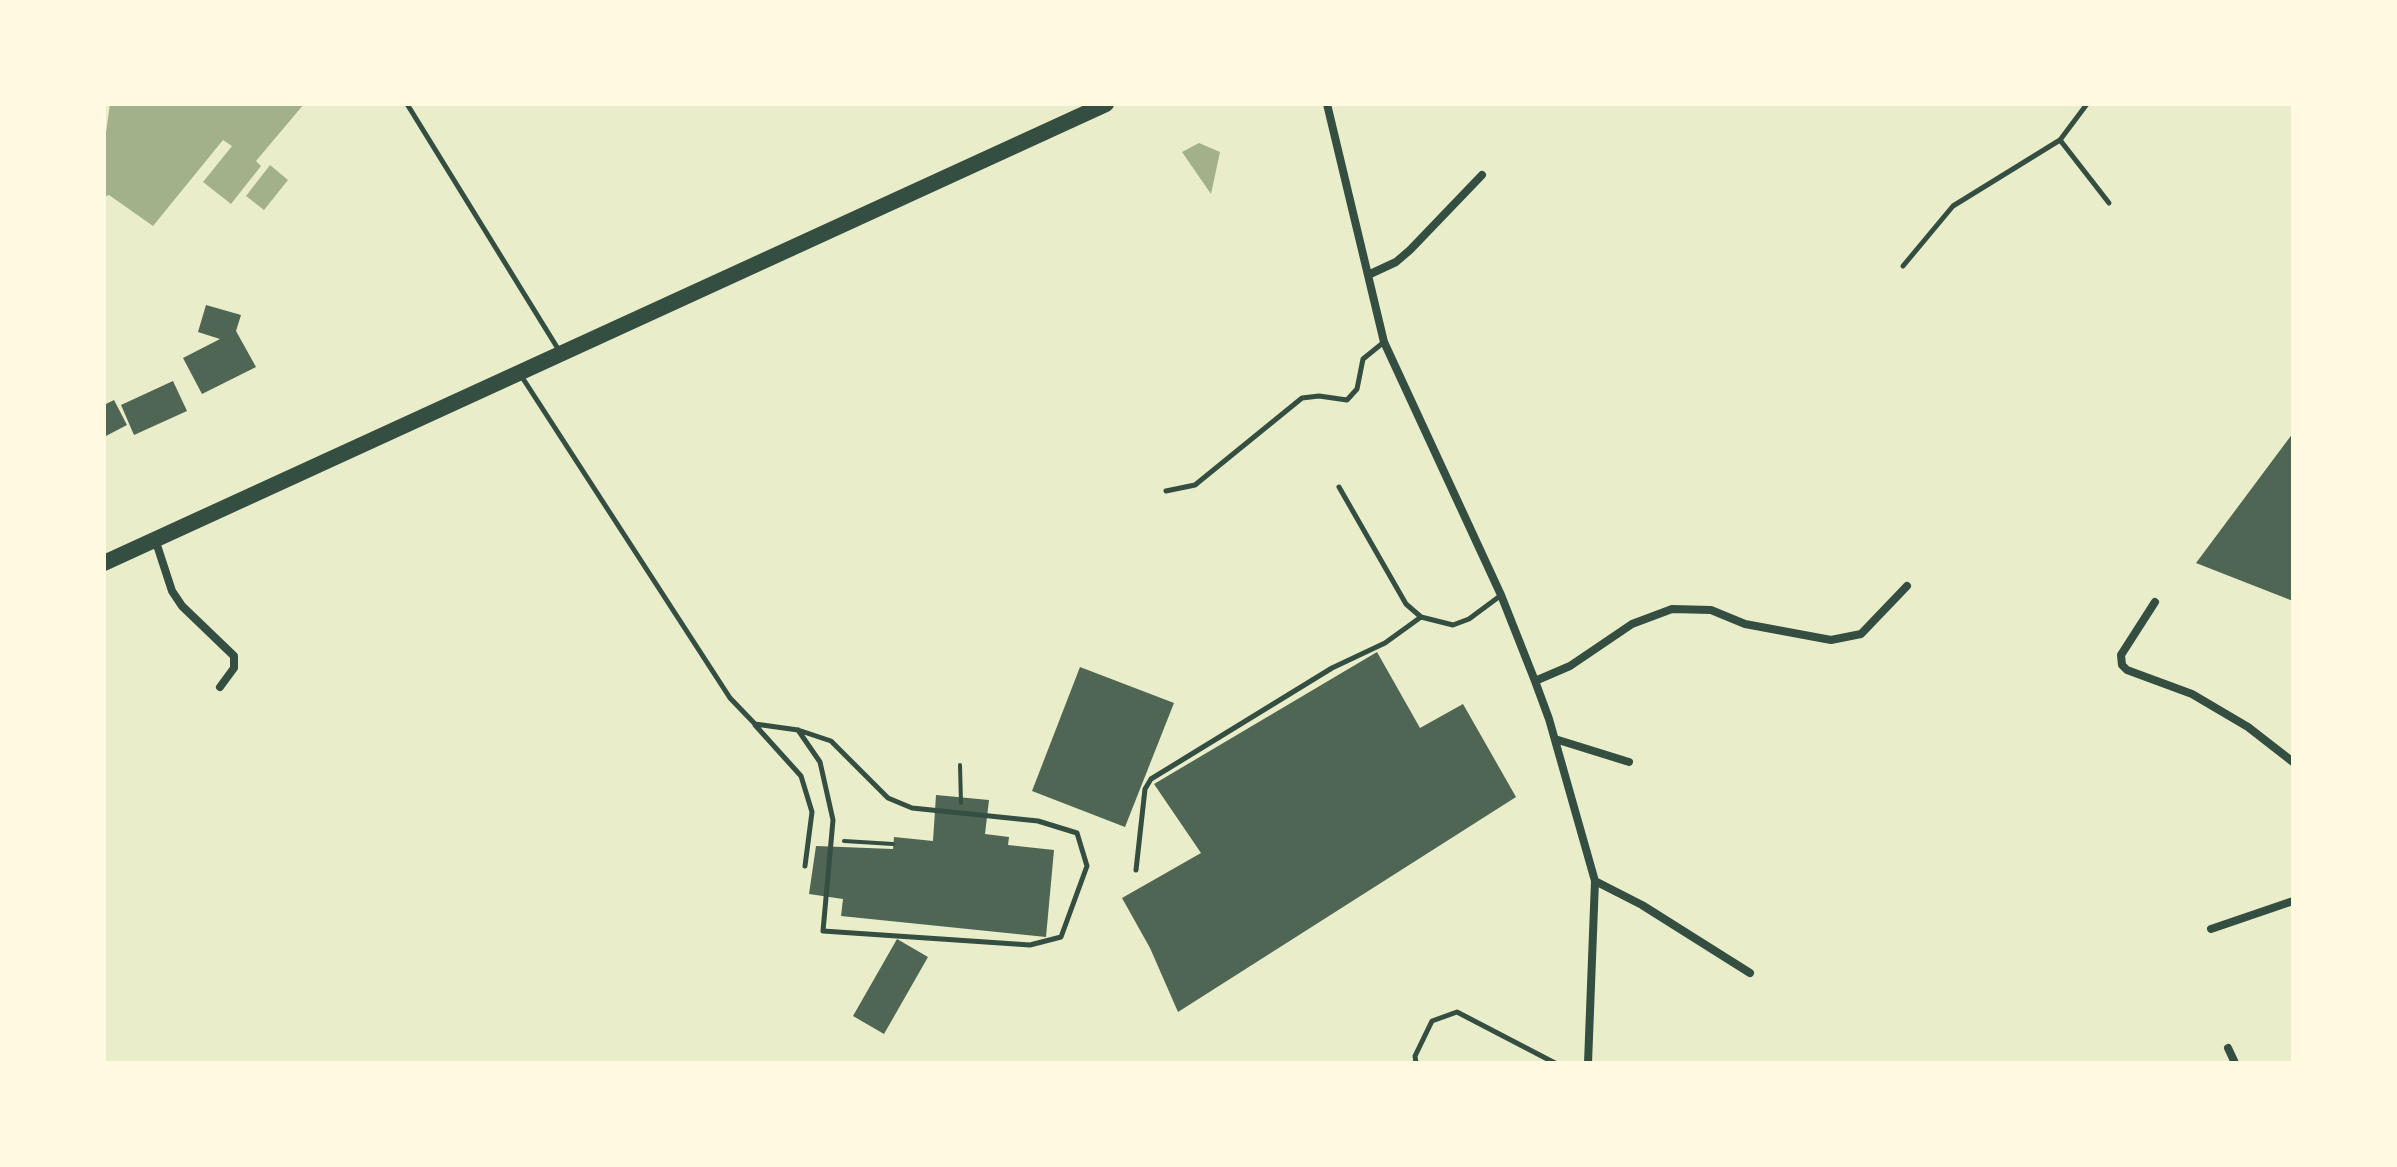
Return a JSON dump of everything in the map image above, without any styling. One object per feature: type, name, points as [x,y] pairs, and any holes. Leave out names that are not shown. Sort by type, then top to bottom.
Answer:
[{"type":"main road","points":[[104,563],[1106,104]]},
{"type":"street","points":[[1327,104],[1384,342],[1501,595],[1535,681],[1555,739],[1595,881],[1588,1063]]},
{"type":"street","points":[[1368,275],[1396,262],[1410,250],[1482,175]]},
{"type":"street","points":[[154,538],[172,591],[234,656],[234,668],[220,687]]},
{"type":"street","points":[[1535,681],[1570,666],[1632,624],[1672,609],[1711,610],[1745,624],[1831,640],[1861,634],[1907,586]]},
{"type":"street","points":[[2155,602],[2121,655],[2122,665],[2127,670],[2192,694],[2248,727],[2293,762]]},
{"type":"street","points":[[1555,739],[1629,762]]},
{"type":"street","points":[[1595,881],[1642,905],[1750,973]]},
{"type":"street","points":[[2211,929],[2293,901]]},
{"type":"street","points":[[2228,1048],[2235,1063]]},
{"type":"lane","points":[[407,104],[562,354]]},
{"type":"lane","points":[[1903,266],[1953,206],[2060,140],[2087,104]]},
{"type":"lane","points":[[2060,140],[2109,203]]},
{"type":"lane","points":[[1166,491],[1195,485],[1302,398],[1319,396],[1347,400],[1357,389],[1363,359],[1384,342]]},
{"type":"lane","points":[[520,373],[730,698],[801,776],[812,812],[805,866]]},
{"type":"lane","points":[[1339,487],[1406,604],[1421,617],[1453,625],[1469,619],[1501,595]]},
{"type":"lane","points":[[1136,870],[1145,789],[1151,779],[1332,668],[1385,643],[1421,617]]},
{"type":"lane","points":[[755,724],[798,730],[831,741],[888,798],[912,808],[1038,821],[1077,833],[1087,866],[1061,937],[1030,945],[823,931],[833,820],[820,762],[798,730]]},
{"type":"lane","points":[[1416,1063],[1415,1056],[1432,1021],[1457,1012],[1555,1063]]},
{"type":"path","points":[[960,765],[961,797]]},
{"type":"path","points":[[843,840],[893,844]]},
{"type":"shaded area","points":[[110,104],[304,104],[256,161],[261,166],[231,204],[203,182],[232,146],[223,140],[153,226],[109,195],[104,197],[104,147]]},
{"type":"shaded area","points":[[1199,143],[1220,152],[1211,194],[1182,152]]},
{"type":"shaded area","points":[[270,165],[288,180],[264,210],[246,196]]},
{"type":"building","points":[[206,305],[241,315],[236,331],[256,367],[202,394],[183,358],[220,339],[198,332]]},
{"type":"building","points":[[173,381],[187,411],[134,435],[121,405]]},
{"type":"building","points":[[114,400],[127,425],[104,437],[104,405]]},
{"type":"building","points":[[2293,433],[2293,601],[2196,563]]},
{"type":"building","points":[[1377,652],[1420,728],[1463,704],[1516,797],[1178,1012],[1150,948],[1122,898],[1201,853],[1154,784]]},
{"type":"building","points":[[1080,667],[1174,703],[1125,827],[1032,791]]},
{"type":"building","points":[[936,795],[989,800],[985,834],[1009,837],[1008,845],[1054,850],[1046,937],[841,916],[843,899],[809,894],[816,846],[893,849],[894,837],[933,841]]},
{"type":"building","points":[[897,939],[928,957],[884,1034],[853,1016]]}]
